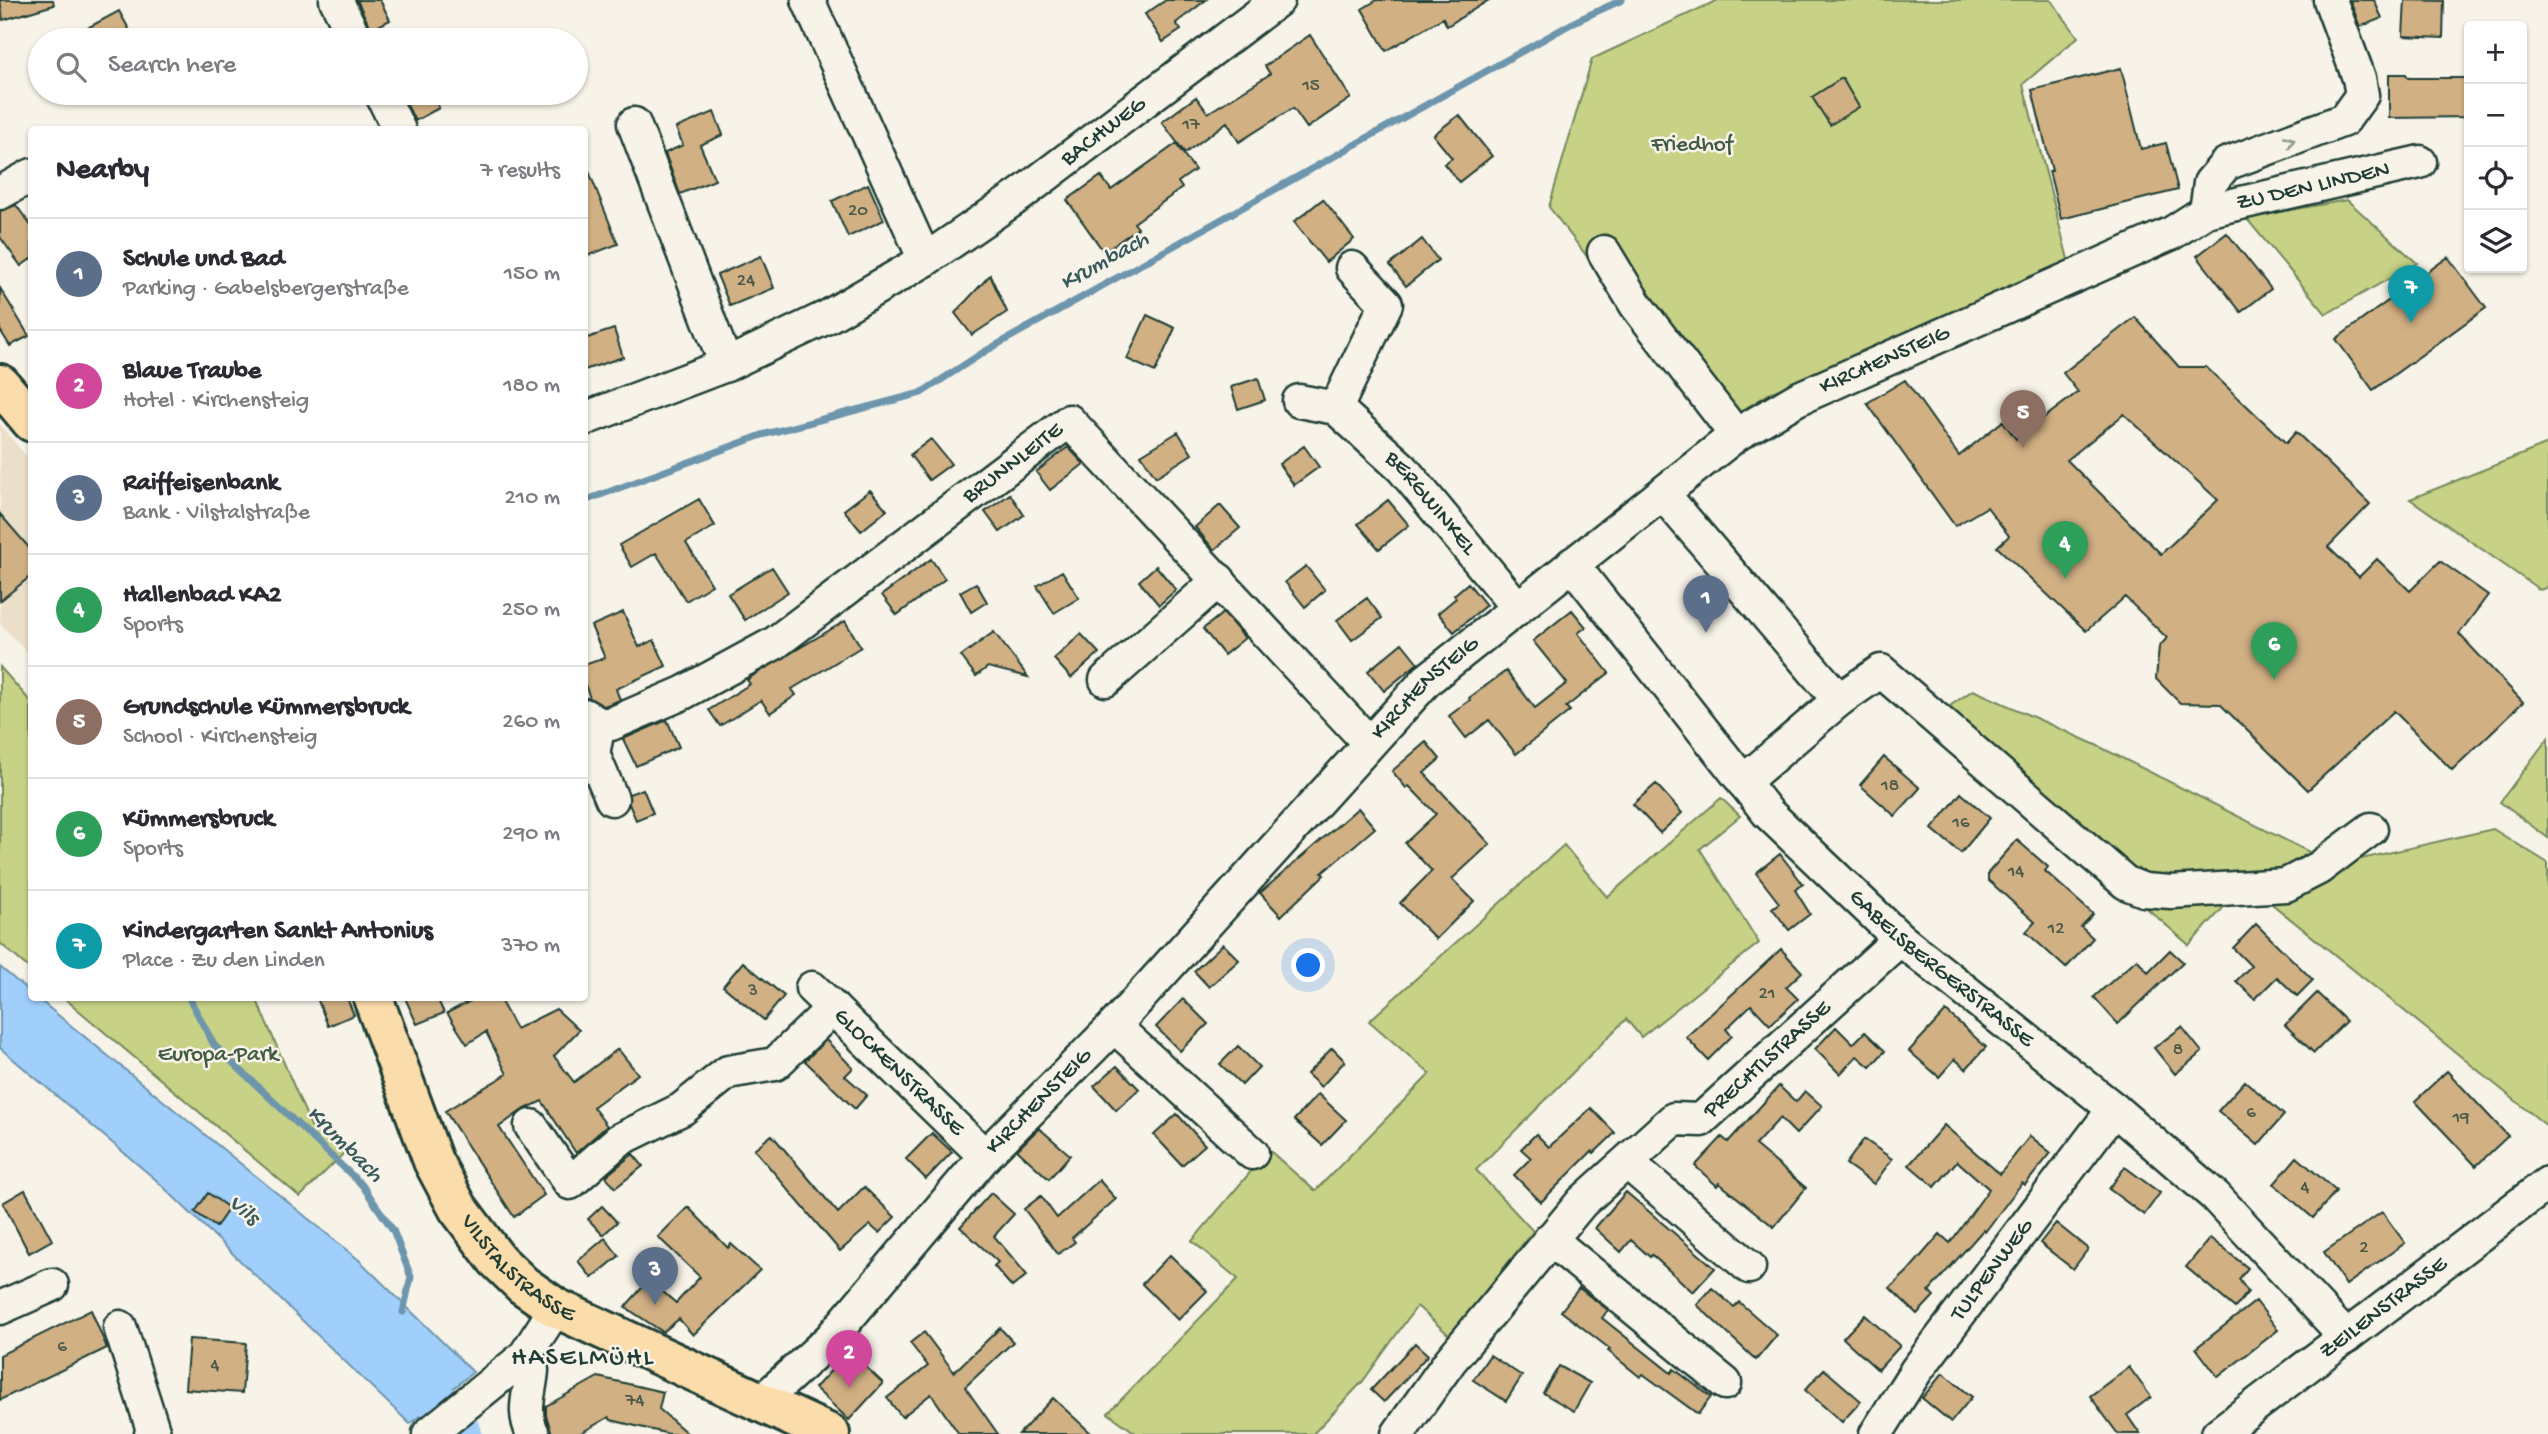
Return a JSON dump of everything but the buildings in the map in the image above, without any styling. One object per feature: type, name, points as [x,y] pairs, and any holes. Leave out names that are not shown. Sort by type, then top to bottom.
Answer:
[{"type":"main road","points":[[0,384],[28,417]]},
{"type":"main road","name":"VILSTALSTRASSE","points":[[374,1001],[433,1161],[458,1208],[497,1260],[523,1285],[556,1308],[830,1434]]},
{"type":"street","points":[[336,0],[349,28]]},
{"type":"street","points":[[808,0],[925,260]]},
{"type":"street","name":"BACHWEG","points":[[588,417],[726,365],[827,317],[925,260],[1020,195],[1278,0]]},
{"type":"street","name":"ZU DEN LINDEN","points":[[2330,0],[2359,78],[2362,95],[2344,120],[2226,164],[2210,183],[2206,211],[2420,162]]},
{"type":"street","points":[[387,105],[396,126]]},
{"type":"street","points":[[634,124],[726,365]]},
{"type":"street","points":[[0,193],[28,177]]},
{"type":"street","name":"KIRCHENSTEIG","points":[[761,1402],[820,1332],[985,1156],[1114,1026],[1427,680],[1736,436],[1797,399],[2172,233],[2206,211]]},
{"type":"street","points":[[1604,252],[1636,305],[1736,436]]},
{"type":"street","points":[[1300,401],[1336,408],[1386,304],[1352,268]]},
{"type":"street","name":"BERGWINKEL","points":[[1336,408],[1402,468],[1517,607]]},
{"type":"street","name":"BRUNNLEITE","points":[[592,720],[611,724],[683,693],[775,643],[1069,421],[1369,743]]},
{"type":"street","points":[[1663,494],[1839,700]]},
{"type":"street","name":"GABELSBERGERSTRASSE","points":[[1572,564],[1768,813],[1900,939],[2114,1109],[2215,1196],[2346,1336]]},
{"type":"street","points":[[1106,680],[1219,580]]},
{"type":"street","points":[[1743,782],[1839,700],[1881,671],[2126,883],[2144,890],[2171,892],[2286,885],[2319,868],[2371,829]]},
{"type":"street","points":[[592,720],[593,754],[612,799]]},
{"type":"street","name":"PRECHTLSTRASSE","points":[[1398,1434],[1450,1361],[1582,1202],[1674,1119],[1701,1120],[1900,939]]},
{"type":"street","name":"GLOCKENSTRASSE","points":[[531,1126],[569,1183],[619,1140],[682,1109],[729,1072],[775,1064],[823,998],[985,1156]]},
{"type":"street","points":[[1114,1026],[1252,1153]]},
{"type":"street","name":"TULPENWEG","points":[[1876,1434],[1916,1371],[2114,1109]]},
{"type":"street","points":[[1628,1162],[1749,1267]]},
{"type":"street","name":"ZEILENSTRASSE","points":[[2218,1434],[2548,1183]]},
{"type":"street","points":[[1550,1239],[1725,1383]]},
{"type":"street","points":[[0,1308],[52,1285]]},
{"type":"street","points":[[429,1434],[515,1365],[556,1308]]},
{"type":"street","points":[[120,1326],[153,1434]]},
{"type":"street","points":[[515,1365],[532,1370],[526,1420],[533,1434]]},
{"type":"shaded area","points":[[0,424],[28,458],[28,654],[0,624]]},
{"type":"green space","name":"Friedhof","points":[[1718,0],[2051,0],[2078,37],[2023,84],[2070,267],[1772,392],[1717,426],[1549,207],[1592,59]]},
{"type":"green space","points":[[2347,200],[2417,263],[2326,314],[2246,218]]},
{"type":"green space","points":[[2548,444],[2548,587],[2540,590],[2410,499]]},
{"type":"green space","points":[[0,667],[28,699],[28,967],[0,943]]},
{"type":"green space","points":[[1973,690],[2096,745],[2335,865],[2493,829],[2548,863],[2548,1127],[2246,883],[2189,945],[1931,719]]},
{"type":"green space","points":[[2548,738],[2548,838],[2500,802]]},
{"type":"green space","points":[[1721,798],[1740,816],[1700,849],[1759,943],[1641,1037],[1626,1019],[1476,1170],[1533,1231],[1450,1336],[1417,1306],[1363,1381],[1313,1434],[1137,1434],[1108,1413],[1238,1279],[1192,1241],[1269,1150],[1315,1191],[1430,1074],[1369,1021],[1564,845],[1607,897]]},
{"type":"green space","name":"Europa-Park","points":[[68,1001],[257,1001],[311,1126],[344,1153],[300,1197]]},
{"type":"water","points":[[0,967],[28,990],[28,1001],[41,1001],[359,1260],[473,1372],[410,1424],[155,1179],[0,1048]]},
{"type":"waterway","name":"Krumbach","points":[[588,500],[762,435],[921,393],[984,352],[1578,20],[1622,0]]},
{"type":"waterway","name":"Krumbach","points":[[191,1001],[214,1045],[362,1185],[393,1230],[411,1277],[403,1312]]},
{"type":"waterway","name":"Vils","points":[[403,1356],[461,1434]]},
{"type":"place","name":"Kindergarten Sankt Antonius","points":[[2411,323]]},
{"type":"place","name":"Grundschule Kümmersbruck","points":[[2023,448]]},
{"type":"place","name":"Hallenbad KA2","points":[[2065,579]]},
{"type":"place","name":"Schule und Bad","points":[[1706,633]]},
{"type":"place","name":"Kümmersbruck","points":[[2274,680]]},
{"type":"place","name":"Raiffeisenbank","points":[[655,1305]]},
{"type":"place","name":"Blaue Traube","points":[[849,1388]]},
{"type":"district","name":"HASELMÜHL","points":[[583,1359]]}]
